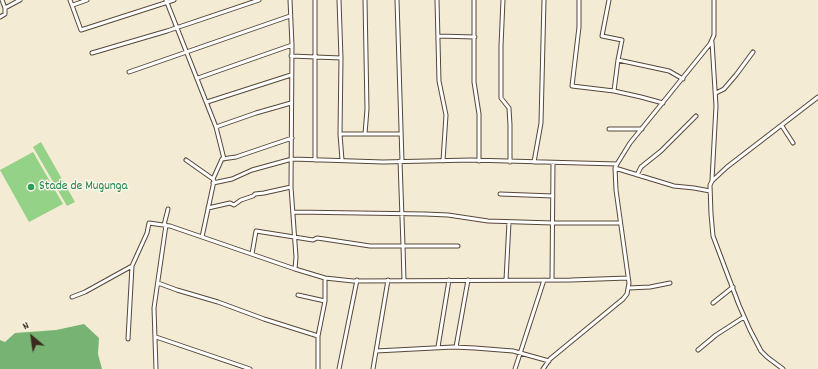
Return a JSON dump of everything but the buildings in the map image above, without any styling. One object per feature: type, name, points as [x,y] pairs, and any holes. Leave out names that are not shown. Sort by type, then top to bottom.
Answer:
[{"type":"street","points":[[0,17],[5,14],[5,8],[2,0]]},
{"type":"street","points":[[5,8],[20,0]]},
{"type":"street","points":[[70,0],[81,30],[166,1],[174,0]]},
{"type":"street","points":[[73,5],[87,0]]},
{"type":"street","points":[[92,53],[177,28],[258,0]]},
{"type":"street","points":[[290,0],[292,45],[291,187],[294,212],[296,257],[295,269]]},
{"type":"street","points":[[315,0],[315,160]]},
{"type":"street","points":[[339,0],[341,58],[340,134],[342,160]]},
{"type":"street","points":[[365,0],[367,109],[365,134]]},
{"type":"street","points":[[397,0],[404,280]]},
{"type":"street","points":[[437,0],[439,81],[446,115],[443,161]]},
{"type":"street","points":[[474,0],[474,82],[479,114],[479,161]]},
{"type":"street","points":[[503,0],[501,98],[509,108],[510,162]]},
{"type":"street","points":[[534,162],[541,123],[544,0]]},
{"type":"street","points":[[579,0],[579,27],[572,86],[614,91],[663,103]]},
{"type":"street","points":[[609,0],[602,36],[622,40],[614,91]]},
{"type":"street","points":[[714,0],[714,27],[712,40],[716,106],[712,181],[710,185],[713,236],[744,317],[761,351],[783,369]]},
{"type":"street","points":[[166,1],[207,102],[210,114],[216,127],[224,159]]},
{"type":"street","points":[[129,72],[290,16]]},
{"type":"street","points":[[438,36],[475,37]]},
{"type":"street","points":[[543,369],[549,362],[627,294],[628,278],[616,190],[615,168],[630,143],[683,79],[712,40]]},
{"type":"street","points":[[198,78],[292,45]]},
{"type":"street","points":[[716,93],[724,89],[753,52]]},
{"type":"street","points":[[291,56],[341,58]]},
{"type":"street","points":[[618,60],[669,71],[683,79]]},
{"type":"street","points":[[207,102],[291,74]]},
{"type":"street","points":[[712,181],[727,167],[818,97]]},
{"type":"street","points":[[216,127],[256,112],[291,103]]},
{"type":"street","points":[[637,175],[641,167],[661,151],[696,116]]},
{"type":"street","points":[[782,126],[793,143]]},
{"type":"street","points":[[609,129],[642,129]]},
{"type":"street","points":[[340,134],[401,134]]},
{"type":"street","points":[[202,237],[213,181],[218,165],[222,159],[247,154],[292,138]]},
{"type":"street","points":[[186,160],[213,181],[232,179],[252,170],[292,159],[617,164]]},
{"type":"street","points":[[552,280],[554,163]]},
{"type":"street","points":[[615,168],[674,186],[694,188],[710,192]]},
{"type":"street","points":[[208,208],[230,203],[234,205],[255,194],[291,187]]},
{"type":"street","points":[[500,194],[553,196]]},
{"type":"street","points":[[156,369],[154,308],[168,209]]},
{"type":"street","points":[[294,212],[448,215],[488,221],[553,224],[620,223]]},
{"type":"street","points":[[506,280],[509,222]]},
{"type":"street","points":[[128,339],[132,266],[147,233],[149,223],[165,225],[325,278],[357,280],[552,280],[628,278]]},
{"type":"street","points":[[252,254],[256,231],[295,238],[313,240],[317,238],[370,246],[458,246]]},
{"type":"street","points":[[72,297],[85,292],[132,266]]},
{"type":"street","points":[[318,369],[318,336],[325,300],[325,278]]},
{"type":"street","points":[[339,369],[357,280]]},
{"type":"street","points":[[373,369],[388,280]]},
{"type":"street","points":[[438,347],[449,280]]},
{"type":"street","points":[[456,347],[468,280]]},
{"type":"street","points":[[515,369],[544,280]]},
{"type":"street","points":[[158,283],[224,304],[264,320],[318,336]]},
{"type":"street","points":[[628,288],[650,287],[670,283]]},
{"type":"street","points":[[713,303],[733,287]]},
{"type":"street","points":[[298,295],[325,300]]},
{"type":"street","points":[[698,350],[716,335],[744,317]]},
{"type":"street","points":[[156,337],[250,369]]},
{"type":"street","points":[[376,350],[438,347],[495,349],[520,353],[549,362]]},
{"type":"green space","points":[[41,142],[75,202],[67,206],[33,147]]},
{"type":"green space","name":"Stade de Mugunga","points":[[33,152],[63,204],[29,222],[0,170]]},
{"type":"green space","points":[[84,324],[99,338],[98,354],[102,369],[0,369],[0,340],[5,342],[15,333],[56,330]]},
{"type":"place","name":"Stade de Mugunga","points":[[31,187]]}]
